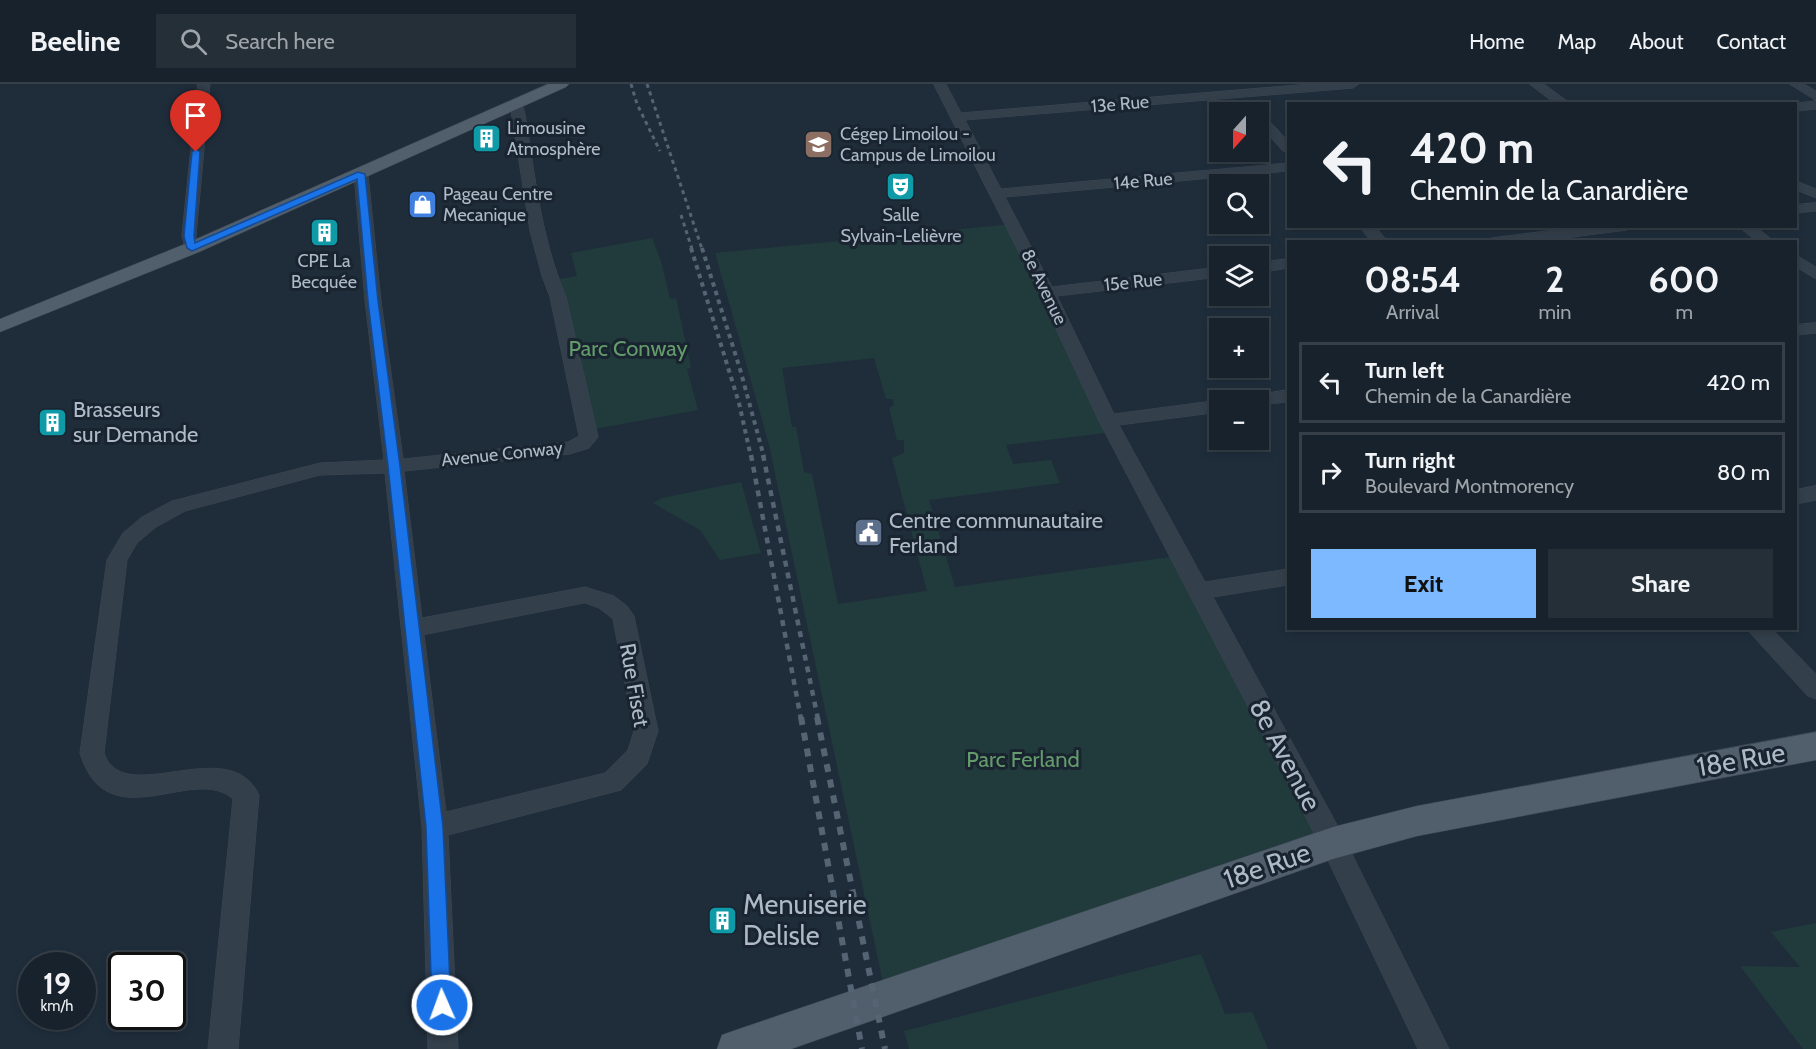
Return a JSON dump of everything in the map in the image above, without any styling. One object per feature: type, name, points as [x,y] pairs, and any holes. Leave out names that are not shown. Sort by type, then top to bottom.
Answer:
[{"type":"main road","points":[[0,326],[192,248],[561,84]]},
{"type":"main road","points":[[0,338],[192,248]]},
{"type":"main road","name":"18e Rue","points":[[735,1049],[1333,843],[1417,821],[1816,746]]},
{"type":"street","points":[[192,248],[189,236],[204,84]]},
{"type":"street","name":"8e Avenue","points":[[940,84],[1047,292],[1108,421],[1333,843],[1434,1049]]},
{"type":"street","points":[[1227,84],[1245,102]]},
{"type":"street","name":"13e Rue","points":[[958,117],[1353,84]]},
{"type":"street","points":[[1536,84],[1562,102]]},
{"type":"street","points":[[1796,84],[1816,96]]},
{"type":"street","name":"Avenue Conway","points":[[394,466],[570,448],[582,444],[589,437],[590,430],[558,297],[550,281],[536,224],[516,104]]},
{"type":"street","points":[[1797,107],[1816,105]]},
{"type":"street","points":[[1269,128],[1287,147]]},
{"type":"street","name":"14e Rue","points":[[997,194],[1287,167]]},
{"type":"street","points":[[361,174],[373,301],[435,827],[443,1049]]},
{"type":"street","points":[[1797,185],[1816,194]]},
{"type":"street","points":[[1797,209],[1816,207]]},
{"type":"street","points":[[1368,228],[1379,240]]},
{"type":"street","points":[[1509,240],[1610,228]]},
{"type":"street","points":[[1748,228],[1765,240]]},
{"type":"street","points":[[1797,261],[1816,274]]},
{"type":"street","points":[[1269,267],[1287,264]]},
{"type":"street","name":"15e Rue","points":[[1047,292],[1209,273]]},
{"type":"street","points":[[1797,330],[1816,328]]},
{"type":"street","points":[[1269,398],[1287,396]]},
{"type":"street","points":[[1108,421],[1209,407]]},
{"type":"street","points":[[223,1049],[246,795],[229,781],[204,778],[143,786],[119,783],[99,770],[92,753],[117,560],[130,538],[149,522],[179,506],[320,470],[394,466]]},
{"type":"street","points":[[1797,497],[1816,493]]},
{"type":"street","points":[[1197,591],[1287,577]]},
{"type":"street","name":"Rue Fiset","points":[[411,628],[577,596],[585,595],[601,599],[614,606],[623,616],[646,730],[638,756],[612,782],[435,827]]},
{"type":"street","points":[[1759,630],[1816,689]]},
{"type":"green space","name":"Parc Ferland","points":[[1013,224],[1113,432],[1006,445],[1013,464],[1051,460],[1060,483],[929,500],[955,587],[1178,556],[1333,843],[886,997],[769,445],[715,253]],"holes":[[[874,358],[886,399],[893,399],[894,405],[889,408],[897,440],[904,440],[904,453],[892,458],[927,591],[838,604],[812,474],[804,472],[796,427],[792,427],[782,368]]]},
{"type":"green space","name":"Parc Conway","points":[[652,238],[661,261],[670,299],[676,298],[691,367],[687,369],[698,410],[589,430],[550,281],[577,276],[571,253]]},
{"type":"green space","points":[[741,482],[761,553],[720,560],[700,530],[653,503],[662,498]]},
{"type":"green space","points":[[1816,923],[1816,1049],[1803,1049],[1740,966],[1800,967],[1771,932]]},
{"type":"green space","points":[[1201,954],[1225,1014],[1252,1012],[1268,1049],[909,1049],[904,1031]]},
{"type":"railway","points":[[631,84],[637,104],[660,151]]},
{"type":"railway","points":[[647,84],[702,249]]},
{"type":"railway","points":[[681,215],[692,249]]},
{"type":"railway","points":[[691,248],[739,403],[751,457]]},
{"type":"railway","points":[[702,248],[740,369],[764,457]]},
{"type":"railway","points":[[751,455],[801,719]]},
{"type":"railway","points":[[763,455],[818,719]]},
{"type":"railway","points":[[801,717],[862,1049]]},
{"type":"railway","points":[[817,717],[885,1049]]},
{"type":"place","name":"Limousine Atmosphère","points":[[486,138]]},
{"type":"place","name":"Cégep Limoilou - Campus de Limoilou","points":[[819,144]]},
{"type":"place","name":"Salle Sylvain-Lelièvre","points":[[901,186]]},
{"type":"place","name":"Pageau Centre Mecanique","points":[[422,204]]},
{"type":"place","name":"CPE La Becquée","points":[[324,232]]},
{"type":"place","name":"Brasseurs sur Demande","points":[[52,422]]},
{"type":"place","name":"Centre communautaire Ferland","points":[[868,533]]},
{"type":"place","name":"Menuiserie Delisle","points":[[722,921]]},
{"type":"route","points":[[196,152],[189,236],[192,248],[361,174],[373,301],[435,827],[442,1005]]}]
